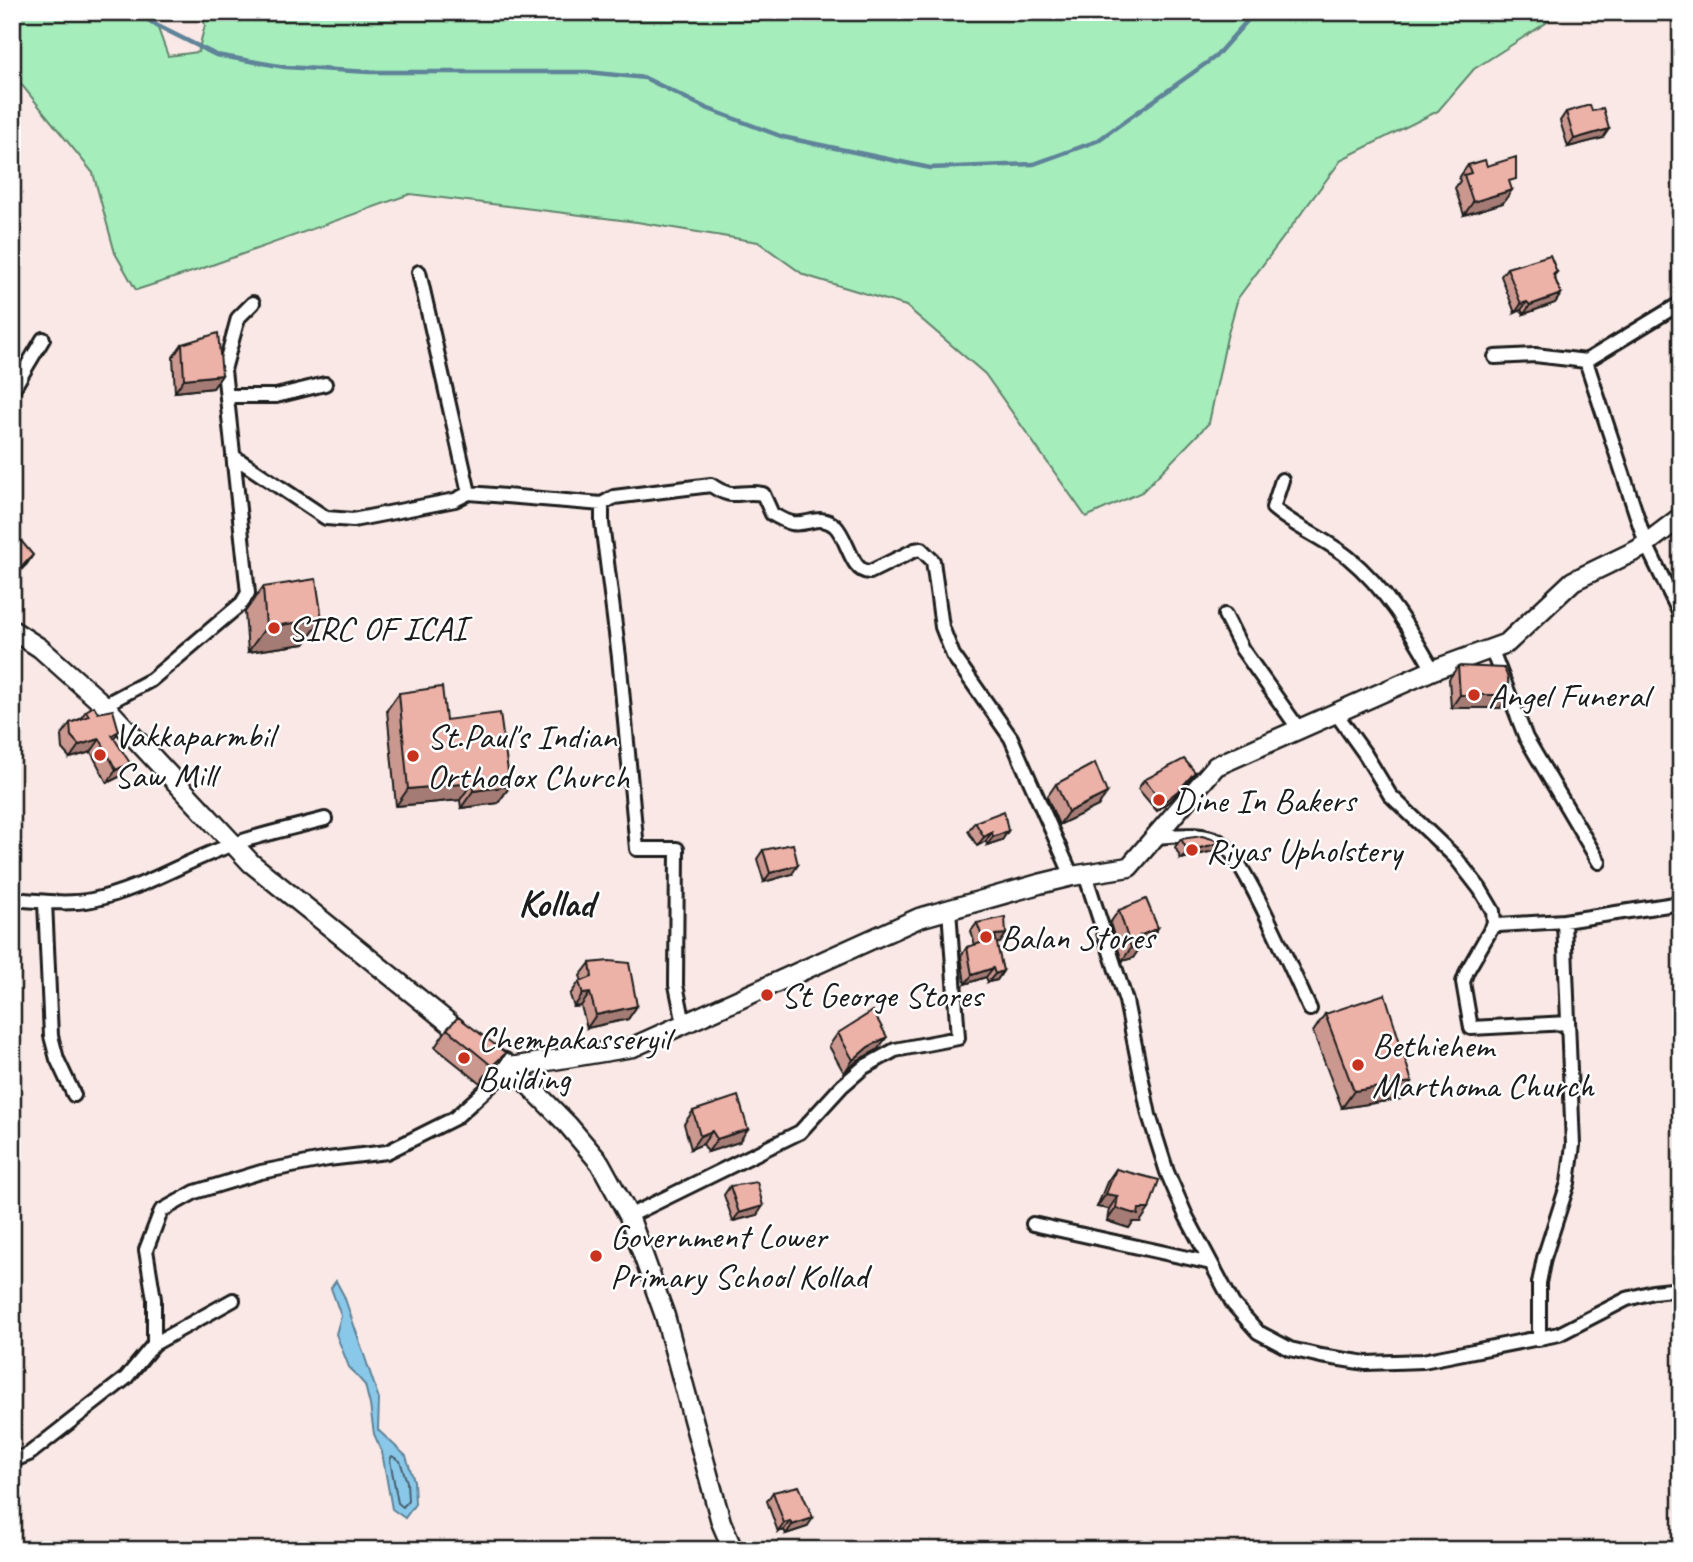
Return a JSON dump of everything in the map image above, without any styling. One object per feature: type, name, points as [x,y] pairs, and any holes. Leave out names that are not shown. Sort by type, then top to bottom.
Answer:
[{"type":"main road","points":[[511,1067],[633,1047],[919,918],[1078,875],[1129,867],[1216,766],[1433,670],[1507,643],[1573,581],[1646,544],[1681,517]]},
{"type":"main road","points":[[12,630],[40,649],[104,705],[251,863],[483,1050],[511,1067],[568,1125],[600,1163],[629,1216],[665,1316],[722,1522],[733,1550]]},
{"type":"street","points":[[419,272],[469,493]]},
{"type":"street","points":[[104,705],[151,680],[242,603],[248,593],[224,370],[238,318],[253,303]]},
{"type":"street","points":[[1495,357],[1535,355],[1586,361],[1681,303]]},
{"type":"street","points":[[12,391],[43,339]]},
{"type":"street","points":[[1586,361],[1646,544],[1681,616]]},
{"type":"street","points":[[227,396],[276,396],[325,384]]},
{"type":"street","points":[[233,456],[326,518],[353,520],[455,500],[469,493],[602,504],[614,497],[711,485],[723,493],[736,496],[755,492],[763,494],[772,514],[793,524],[825,520],[840,532],[857,568],[863,572],[870,572],[921,549],[926,552],[935,570],[937,607],[953,655],[1011,738],[1078,875],[1126,1001],[1149,1115],[1186,1216],[1233,1304],[1258,1332],[1290,1349],[1366,1363],[1423,1361],[1539,1339],[1580,1324],[1627,1299],[1679,1286]]},
{"type":"street","points":[[1282,480],[1273,508],[1349,558],[1390,601],[1433,670]]},
{"type":"street","points":[[602,504],[637,849],[677,849],[676,985],[684,1024]]},
{"type":"street","points":[[1225,615],[1242,649],[1298,728]]},
{"type":"street","points":[[1491,648],[1526,738],[1599,862]]},
{"type":"street","points":[[1335,712],[1390,794],[1457,858],[1493,911],[1494,923],[1466,971],[1463,982],[1471,1028],[1568,1023]]},
{"type":"street","points":[[12,899],[45,902],[90,900],[115,894],[154,880],[235,843],[325,819]]},
{"type":"street","points":[[1154,837],[1196,835],[1222,843],[1231,851],[1310,1009]]},
{"type":"street","points":[[45,902],[51,1037],[57,1059],[74,1095]]},
{"type":"street","points":[[1494,923],[1499,925],[1564,921],[1681,903]]},
{"type":"street","points":[[629,1216],[800,1132],[842,1086],[864,1067],[895,1050],[958,1038],[949,909]]},
{"type":"street","points":[[1539,1339],[1539,1283],[1567,1183],[1573,1145],[1564,921]]},
{"type":"street","points":[[154,1344],[154,1299],[146,1250],[161,1211],[195,1192],[261,1172],[328,1159],[387,1152],[455,1118],[511,1067]]},
{"type":"street","points":[[1033,1224],[1210,1264]]},
{"type":"street","points":[[12,1461],[29,1454],[126,1378],[154,1344],[233,1300]]},
{"type":"green space","points":[[12,12],[152,12],[168,56],[198,52],[205,25],[201,12],[1539,12],[1549,21],[1474,69],[1438,111],[1342,159],[1238,298],[1209,423],[1142,492],[1086,517],[985,374],[906,306],[804,275],[758,242],[637,222],[410,194],[136,290],[115,253],[93,173],[12,73]]},
{"type":"water","points":[[336,1281],[344,1296],[379,1399],[378,1430],[406,1456],[414,1481],[415,1504],[405,1518],[392,1509],[382,1452],[374,1434],[365,1385],[349,1367],[336,1334],[341,1316],[331,1288]]},
{"type":"building","points":[[1590,105],[1592,111],[1603,108],[1609,129],[1574,139],[1566,112]]},
{"type":"building","points":[[1516,157],[1516,179],[1509,181],[1512,190],[1473,202],[1464,175],[1471,173],[1468,165],[1485,160],[1487,166]]},
{"type":"building","points":[[1550,255],[1557,272],[1553,274],[1561,294],[1530,305],[1527,302],[1521,304],[1507,268]]},
{"type":"building","points":[[218,333],[222,375],[184,379],[182,344]]},
{"type":"building","points":[[12,530],[33,555],[14,575],[12,573]]},
{"type":"building","points":[[316,579],[322,619],[266,627],[263,587]]},
{"type":"building","points":[[1458,666],[1504,668],[1508,678],[1509,695],[1460,695]]},
{"type":"building","points":[[442,687],[446,720],[500,713],[510,786],[473,791],[472,783],[408,789],[399,693]]},
{"type":"building","points":[[94,706],[98,713],[113,710],[119,731],[112,735],[130,763],[116,770],[100,739],[79,745],[71,736],[70,723],[89,716],[86,711]]},
{"type":"building","name":"Dine In Bakers","points":[[1184,759],[1195,772],[1164,802],[1144,780]]},
{"type":"building","points":[[1095,763],[1107,793],[1068,812],[1056,784]]},
{"type":"building","points":[[1004,811],[1008,831],[993,837],[992,832],[984,837],[975,822]]},
{"type":"building","points":[[1202,836],[1223,842],[1188,851],[1181,839]]},
{"type":"building","points":[[793,844],[798,865],[770,873],[763,850]]},
{"type":"building","points":[[1146,899],[1158,928],[1139,936],[1142,945],[1131,948],[1119,910]]},
{"type":"building","points":[[1005,917],[1006,934],[995,935],[1003,971],[995,974],[993,968],[972,975],[967,947],[984,942],[977,923]]},
{"type":"building","points":[[590,963],[629,963],[637,1006],[596,1015],[590,993],[583,994],[579,982],[592,977]]},
{"type":"building","name":"Bethiehem Marthoma Church","points":[[1385,994],[1412,1082],[1354,1091],[1325,1014]]},
{"type":"building","points":[[873,1011],[887,1037],[868,1047],[853,1060],[838,1033]]},
{"type":"building","points":[[458,1017],[506,1053],[492,1066],[447,1029]]},
{"type":"building","points":[[738,1096],[748,1129],[717,1139],[712,1131],[700,1136],[693,1111]]},
{"type":"building","points":[[1116,1169],[1159,1180],[1149,1209],[1139,1209],[1138,1215],[1116,1208],[1118,1196],[1106,1194]]},
{"type":"building","points":[[757,1182],[763,1206],[739,1213],[730,1186]]},
{"type":"building","points":[[799,1486],[813,1518],[792,1525],[790,1521],[784,1523],[773,1492]]},
{"type":"waterway","points":[[137,12],[154,24],[216,55],[285,67],[369,72],[588,72],[645,78],[706,108],[783,137],[930,168],[1034,164],[1097,141],[1215,57],[1255,12]]},
{"type":"place","name":"SIRC OF ICAI","points":[[274,628]]},
{"type":"place","name":"Angel Funeral","points":[[1474,695]]},
{"type":"place","name":"Vakkaparmbil Saw Mill","points":[[100,755]]},
{"type":"place","name":"St.Paul's Indian Orthodox Church","points":[[413,756]]},
{"type":"place","name":"Dine In Bakers","points":[[1159,800]]},
{"type":"place","name":"Riyas Upholstery","points":[[1192,850]]},
{"type":"place","name":"Balan Stores","points":[[986,937]]},
{"type":"place","name":"St George Stores","points":[[767,995]]},
{"type":"place","name":"Chempakasseryil Building","points":[[464,1058]]},
{"type":"place","name":"Bethiehem Marthoma Church","points":[[1358,1065]]},
{"type":"place","name":"Government Lower Primary School Kollad","points":[[596,1256]]},
{"type":"district","name":"Kollad","points":[[556,903]]}]
